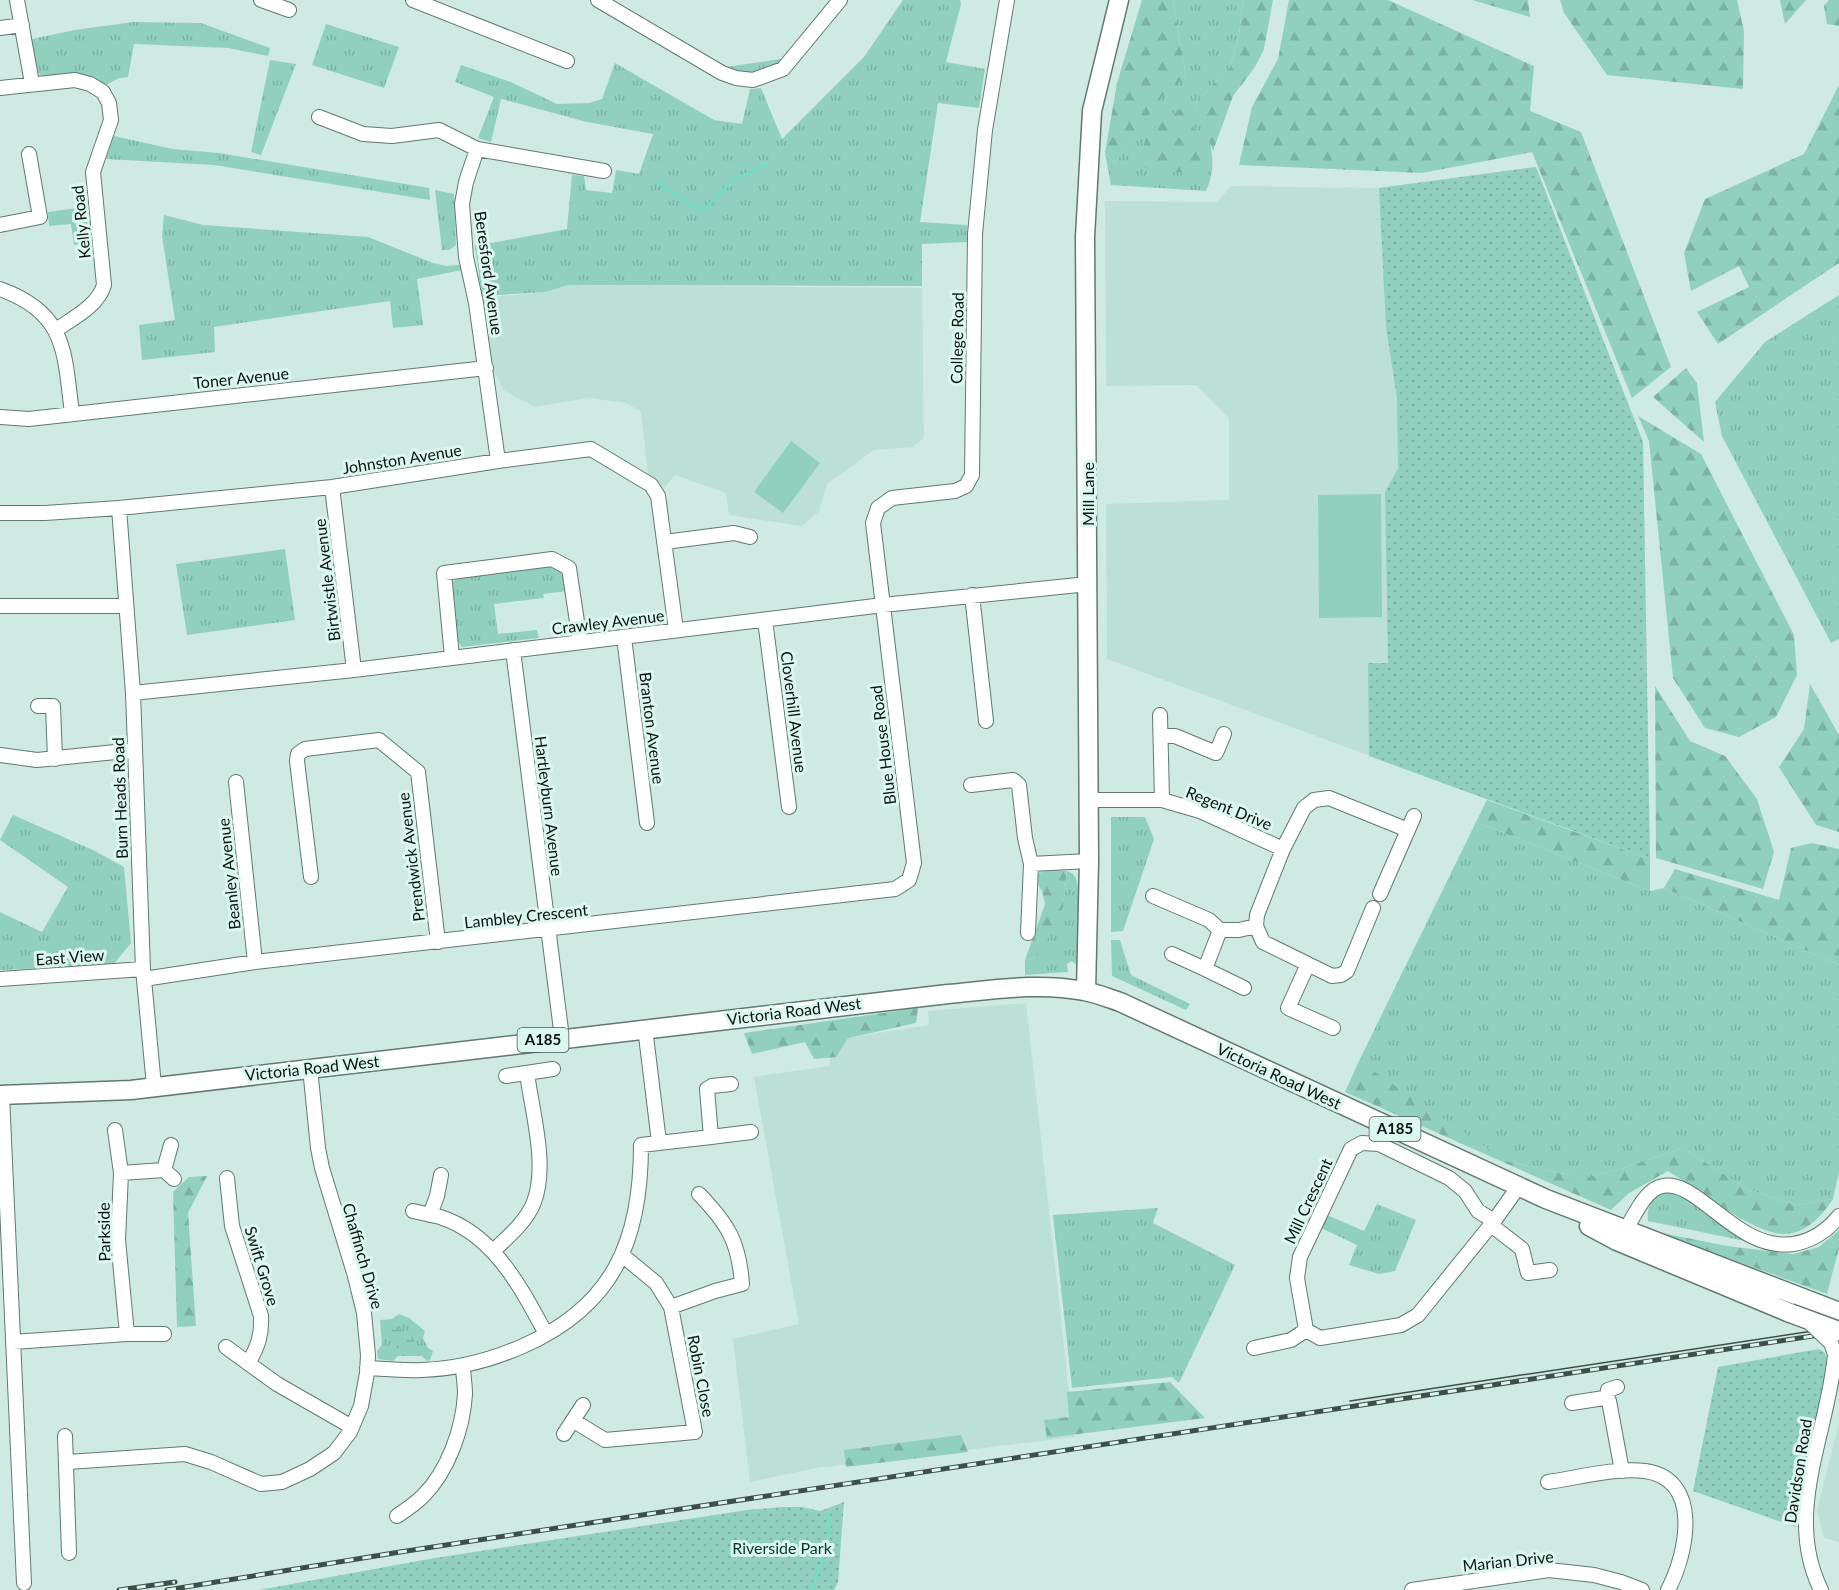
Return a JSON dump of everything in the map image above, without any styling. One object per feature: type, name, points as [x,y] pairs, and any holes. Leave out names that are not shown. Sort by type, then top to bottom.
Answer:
[{"type":"main road","name":"Mill Lane","points":[[1086,991],[1089,861],[1087,201],[1092,111],[1119,0]]},
{"type":"main road","name":"Victoria Road West","points":[[1,1095],[131,1090],[453,1053],[645,1028],[1012,988],[1056,987],[1086,991],[1120,1002],[1519,1186],[1621,1236]]},
{"type":"main road","name":"A185","points":[[1621,1236],[1836,1310]]},
{"type":"main road","name":"A185","points":[[1621,1236],[1795,1315],[1839,1331]]},
{"type":"street","points":[[17,0],[32,83]]},
{"type":"street","points":[[261,0],[289,10]]},
{"type":"street","points":[[413,0],[567,61]]},
{"type":"street","points":[[598,0],[722,73],[753,80],[783,69],[840,0]]},
{"type":"street","name":"College Road","points":[[883,605],[873,522],[878,508],[892,498],[955,491],[966,486],[972,475],[975,234],[985,130],[1007,0]]},
{"type":"street","points":[[0,28],[22,25]]},
{"type":"street","name":"Kelly Road","points":[[0,88],[75,80],[90,84],[103,92],[109,103],[111,120],[93,172],[104,285],[101,295],[92,304],[56,330]]},
{"type":"street","points":[[320,117],[363,134],[392,136],[439,130],[477,149],[604,171]]},
{"type":"street","name":"Beresford Avenue","points":[[477,149],[466,182],[462,204],[466,257],[486,368],[498,461]]},
{"type":"street","points":[[0,225],[40,217],[28,154]]},
{"type":"street","points":[[0,289],[30,303],[56,330],[65,362],[72,413]]},
{"type":"street","name":"Toner Avenue","points":[[0,417],[29,418],[486,368]]},
{"type":"street","name":"Johnston Avenue","points":[[0,513],[45,513],[119,508],[332,487],[498,461],[591,450],[651,485],[658,496],[676,630]]},
{"type":"street","name":"Birtwistle Avenue","points":[[332,487],[354,670]]},
{"type":"street","name":"Burn Heads Road","points":[[119,508],[133,693],[143,974],[154,1086]]},
{"type":"street","points":[[665,542],[734,533],[750,537]]},
{"type":"street","points":[[452,657],[444,573],[552,559],[568,568],[580,642]]},
{"type":"street","name":"Crawley Avenue","points":[[133,693],[354,670],[883,605],[1088,584]]},
{"type":"street","points":[[972,595],[986,721]]},
{"type":"street","name":"Blue House Road","points":[[883,605],[914,863],[909,880]]},
{"type":"street","points":[[0,606],[126,606]]},
{"type":"street","name":"Cloverhill Avenue","points":[[765,620],[789,807]]},
{"type":"street","name":"Branton Avenue","points":[[624,637],[647,824]]},
{"type":"street","name":"Hartleyburn Avenue","points":[[513,650],[562,1038]]},
{"type":"street","points":[[38,706],[53,706],[54,759]]},
{"type":"street","points":[[1160,715],[1162,800]]},
{"type":"street","points":[[1161,736],[1175,736],[1213,759],[1224,734]]},
{"type":"street","name":"Prendwick Avenue","points":[[311,877],[298,754],[305,749],[379,741],[418,772],[438,942]]},
{"type":"street","points":[[0,754],[37,760],[135,750]]},
{"type":"street","points":[[971,785],[1013,780],[1019,785],[1025,838],[1031,864],[1028,933]]},
{"type":"street","name":"Beanley Avenue","points":[[236,782],[255,962]]},
{"type":"street","name":"Regent Drive","points":[[1256,926],[1257,915],[1283,849],[1304,808],[1314,800],[1329,798],[1408,830]]},
{"type":"street","name":"Regent Drive","points":[[1089,800],[1162,800],[1200,811],[1283,849]]},
{"type":"street","points":[[1380,894],[1414,816]]},
{"type":"street","points":[[1031,864],[1089,861]]},
{"type":"street","name":"Lambley Crescent","points":[[143,974],[895,889],[909,880]]},
{"type":"street","points":[[1153,896],[1209,920],[1220,930],[1239,930],[1256,926],[1263,942],[1332,976],[1341,975],[1347,971],[1373,908]]},
{"type":"street","points":[[1205,969],[1220,930]]},
{"type":"street","points":[[1173,954],[1244,988]]},
{"type":"street","points":[[1308,964],[1288,1008],[1334,1028]]},
{"type":"street","name":"East View","points":[[0,979],[143,974]]},
{"type":"street","points":[[645,1028],[659,1142]]},
{"type":"street","name":"Chaffinch Drive","points":[[68,1462],[185,1454],[211,1462],[261,1484],[282,1482],[310,1469],[334,1453],[352,1427],[361,1406],[367,1368],[364,1313],[355,1276],[331,1203],[318,1148],[310,1068]]},
{"type":"street","points":[[506,1076],[553,1069]]},
{"type":"street","points":[[493,1251],[514,1231],[534,1203],[540,1176],[526,1073]]},
{"type":"street","points":[[711,1137],[707,1089],[712,1086],[731,1084]]},
{"type":"street","points":[[1,1095],[24,1582]]},
{"type":"street","name":"Parkside","points":[[115,1130],[120,1173],[118,1240],[127,1334]]},
{"type":"street","points":[[367,1368],[423,1370],[463,1365],[491,1359],[546,1334],[589,1304],[622,1255],[637,1210],[641,1180],[641,1144],[751,1132]]},
{"type":"street","name":"Mill Crescent","points":[[1306,1330],[1297,1278],[1300,1257],[1351,1149],[1362,1143],[1379,1144],[1449,1178],[1465,1191],[1478,1211],[1492,1223]]},
{"type":"street","points":[[120,1173],[169,1174],[171,1145]]},
{"type":"street","points":[[430,1215],[441,1175]]},
{"type":"street","name":"Swift Grove","points":[[227,1178],[232,1226],[261,1316],[262,1331],[259,1345],[249,1362]]},
{"type":"street","points":[[1621,1236],[1647,1195],[1658,1187],[1673,1185],[1688,1191],[1748,1235],[1767,1243],[1786,1245],[1806,1241],[1824,1231],[1839,1216]]},
{"type":"street","points":[[1254,1348],[1291,1340],[1306,1330],[1320,1338],[1401,1325],[1418,1315],[1519,1186]]},
{"type":"street","points":[[671,1307],[742,1284],[740,1261],[729,1229],[699,1194]]},
{"type":"street","points":[[413,1211],[442,1218],[486,1244],[524,1293],[546,1334]]},
{"type":"street","points":[[1492,1223],[1522,1249],[1528,1273],[1550,1270]]},
{"type":"street","name":"Robin Close","points":[[574,1421],[605,1440],[695,1432],[671,1307],[656,1283],[622,1255]]},
{"type":"street","name":"Davidson Road","points":[[1795,1315],[1814,1326],[1827,1339],[1835,1354],[1806,1508],[1806,1549],[1821,1590]]},
{"type":"street","points":[[13,1342],[127,1334],[164,1334]]},
{"type":"street","points":[[226,1347],[278,1384],[352,1427]]},
{"type":"street","points":[[397,1516],[422,1497],[435,1482],[450,1455],[460,1423],[465,1394],[463,1365]]},
{"type":"street","points":[[1617,1387],[1608,1390],[1607,1399],[1610,1404],[1622,1472]]},
{"type":"street","points":[[1572,1403],[1607,1399]]},
{"type":"street","points":[[564,1434],[583,1405]]},
{"type":"street","points":[[65,1436],[68,1462],[69,1553]]},
{"type":"street","points":[[1548,1482],[1635,1470],[1661,1475],[1674,1486],[1681,1498],[1687,1526],[1676,1574],[1668,1590]]},
{"type":"street","name":"Marian Drive","points":[[1412,1590],[1548,1570],[1594,1575],[1642,1590]]},
{"type":"shaded area","points":[[1536,167],[1643,442],[1650,859],[1107,659],[1106,504],[1229,500],[1229,418],[1196,385],[1106,386],[1105,201],[1217,202],[1231,186],[1379,188]]},
{"type":"shaded area","points":[[568,285],[922,288],[924,438],[913,447],[874,450],[827,484],[819,511],[802,526],[729,515],[726,493],[675,475],[664,488],[648,474],[641,412],[626,403],[589,398],[535,407],[503,390],[497,375],[495,376],[482,298],[545,292]]},
{"type":"shaded area","points":[[1026,1003],[1074,1437],[816,1468],[750,1482],[733,1339],[799,1324],[754,1077],[829,1066],[834,1040],[929,1025],[928,1011]]},
{"type":"shaded area","points":[[1839,1422],[1839,1542],[1824,1538],[1817,1510]]},
{"type":"green space","points":[[903,0],[960,0],[961,4],[946,62],[985,69],[979,108],[938,103],[920,222],[967,225],[968,242],[922,244],[922,286],[568,285],[545,292],[482,296],[475,246],[567,229],[572,175],[584,176],[586,190],[612,193],[616,170],[639,174],[653,134],[587,122],[501,99],[491,142],[478,138],[494,97],[455,82],[461,65],[511,82],[557,104],[589,103],[602,99],[615,63],[714,120],[742,124],[750,89],[761,88],[782,139],[864,57]]},
{"type":"green space","points":[[1142,0],[1173,0],[1186,77],[1161,98],[1115,163],[1105,153],[1117,83]]},
{"type":"green space","points":[[1173,0],[1243,0],[1239,35],[1230,67],[1195,103],[1211,146],[1212,168],[1206,191],[1111,185],[1105,153],[1115,163],[1161,97],[1186,77]]},
{"type":"green space","points":[[1243,0],[1273,0],[1264,49],[1255,67],[1233,96],[1213,151],[1195,103],[1230,67],[1239,35]]},
{"type":"green space","points":[[1289,0],[1388,0],[1534,66],[1530,111],[1581,132],[1671,367],[1632,398],[1532,152],[1422,173],[1239,165],[1252,107],[1278,59]]},
{"type":"green space","points":[[1472,0],[1528,0],[1530,17]]},
{"type":"green space","points":[[1560,0],[1737,0],[1744,31],[1743,89],[1607,75],[1564,13]]},
{"type":"green space","points":[[1780,0],[1806,0],[1785,24]]},
{"type":"green space","points":[[1829,0],[1839,0],[1839,26],[1827,24],[1824,6]]},
{"type":"green space","points":[[133,22],[201,23],[270,48],[268,56],[228,48],[134,44],[128,77],[119,78],[106,85],[83,75],[42,76],[37,71],[32,39]]},
{"type":"green space","points":[[326,24],[399,47],[384,88],[312,65]]},
{"type":"green space","points":[[787,58],[763,73],[747,74],[719,68]]},
{"type":"green space","points":[[270,60],[296,64],[261,155],[251,152]]},
{"type":"green space","points":[[1839,85],[1839,263],[1718,344],[1697,312],[1749,287],[1739,266],[1691,291],[1684,253],[1705,199],[1804,154]]},
{"type":"green space","points":[[1183,107],[1198,137],[1207,164],[1182,172],[1137,166],[1148,132]]},
{"type":"green space","points":[[114,136],[173,149],[219,153],[429,188],[430,200],[214,165],[106,159]]},
{"type":"green space","points":[[1536,167],[1643,442],[1650,859],[1369,756],[1368,663],[1388,663],[1385,492],[1398,469],[1397,398],[1386,327],[1379,188]]},
{"type":"green space","points":[[435,190],[454,194],[456,245],[449,250],[442,250]]},
{"type":"green space","points":[[85,207],[90,242],[74,245],[71,224],[49,226],[48,212]]},
{"type":"green space","points":[[164,215],[203,225],[368,237],[433,263],[447,266],[459,265],[462,270],[417,279],[423,325],[393,328],[390,301],[214,327],[215,352],[142,360],[139,325],[175,320],[162,236]]},
{"type":"green space","points":[[1839,295],[1839,639],[1831,643],[1722,436],[1715,402],[1765,342]]},
{"type":"green space","points":[[1686,368],[1697,383],[1704,442],[1653,397]]},
{"type":"green space","points":[[1638,416],[1701,454],[1794,635],[1797,675],[1776,717],[1739,737],[1705,728],[1673,678],[1649,441]]},
{"type":"green space","points":[[791,441],[820,463],[783,513],[754,492]]},
{"type":"green space","points":[[1381,494],[1382,617],[1319,618],[1318,495]]},
{"type":"green space","points":[[285,549],[295,620],[187,635],[176,564]]},
{"type":"green space","points":[[551,566],[563,571],[566,591],[543,594],[544,598],[494,604],[498,634],[537,630],[539,638],[462,647],[458,642],[452,583],[456,579]]},
{"type":"green space","points":[[1810,684],[1839,735],[1839,832],[1816,825],[1779,767],[1804,729]]},
{"type":"green space","points":[[1655,686],[1690,741],[1725,756],[1757,799],[1774,852],[1763,889],[1656,858]]},
{"type":"green space","points":[[1487,800],[1650,859],[1650,891],[1476,822]]},
{"type":"green space","points":[[13,815],[93,850],[124,867],[131,943],[113,965],[0,970],[0,912],[42,932],[68,887],[0,840]]},
{"type":"green space","points":[[1111,817],[1145,817],[1154,839],[1123,931],[1111,932]]},
{"type":"green space","points":[[1476,822],[1650,891],[1664,888],[1839,965],[1839,1172],[1833,1199],[1796,1205],[1747,1189],[1683,1148],[1621,1169],[1583,1178],[1506,1161],[1427,1118],[1359,1061]]},
{"type":"green space","points":[[1812,843],[1839,849],[1839,965],[1664,888],[1675,869],[1779,900],[1791,848]]},
{"type":"green space","points":[[1051,870],[1067,871],[1063,907],[1049,937],[1035,957],[1025,960],[1045,904],[1042,891],[1036,881],[1038,873]]},
{"type":"green space","points":[[1067,871],[1076,878],[1078,888],[1078,966],[1072,961],[1067,964],[1068,972],[1025,975],[1025,960],[1035,957],[1063,907]]},
{"type":"green space","points":[[1111,940],[1120,940],[1131,975],[1190,1004],[1186,1010],[1112,976]]},
{"type":"green space","points":[[918,1008],[916,1023],[848,1038],[836,1057],[814,1059],[805,1042],[752,1054],[744,1033]]},
{"type":"green space","points":[[1359,1061],[1506,1161],[1583,1178],[1621,1169],[1683,1148],[1747,1189],[1796,1205],[1833,1199],[1824,1212],[1805,1228],[1782,1234],[1755,1226],[1739,1218],[1668,1171],[1629,1193],[1611,1210],[1345,1092]]},
{"type":"green space","points":[[207,1176],[188,1213],[196,1326],[177,1327],[173,1192],[189,1177]]},
{"type":"green space","points":[[1667,1191],[1681,1193],[1730,1231],[1750,1242],[1648,1221],[1649,1206],[1658,1196]]},
{"type":"green space","points":[[1377,1204],[1416,1220],[1395,1271],[1379,1274],[1349,1265],[1357,1245],[1321,1228],[1327,1215],[1364,1231]]},
{"type":"green space","points":[[1158,1208],[1153,1223],[1235,1265],[1179,1383],[1172,1377],[1072,1388],[1053,1215]]},
{"type":"green space","points":[[1839,1230],[1839,1248],[1827,1294],[1657,1232],[1727,1246],[1793,1254],[1819,1247]]},
{"type":"green space","points":[[399,1314],[409,1318],[425,1331],[423,1338],[428,1348],[433,1351],[430,1360],[427,1361],[422,1356],[398,1356],[393,1361],[378,1359],[377,1351],[382,1345],[380,1320],[392,1319]]},
{"type":"green space","points":[[396,1326],[412,1337],[418,1346],[412,1350],[399,1349],[392,1344],[391,1330]]},
{"type":"green space","points":[[1819,1349],[1825,1353],[1828,1365],[1796,1527],[1693,1491],[1718,1367]]},
{"type":"green space","points":[[1170,1382],[1205,1418],[1047,1438],[1044,1420],[1069,1417],[1067,1392]]},
{"type":"green space","points":[[961,1435],[968,1452],[846,1467],[844,1450]]},
{"type":"green space","name":"Riverside Park","points":[[844,1502],[838,1582],[834,1590],[259,1590],[435,1558],[747,1510],[802,1507],[820,1511]]},
{"type":"waterway","points":[[658,182],[695,208],[706,208],[736,177],[748,174],[766,164]]},
{"type":"waterway","points":[[811,1590],[828,1547],[830,1517]]},
{"type":"tram line","points":[[1350,1401],[1839,1327]]},
{"type":"railway","points":[[167,1590],[400,1552],[1839,1332]]},
{"type":"railway","points":[[119,1590],[175,1582]]}]
